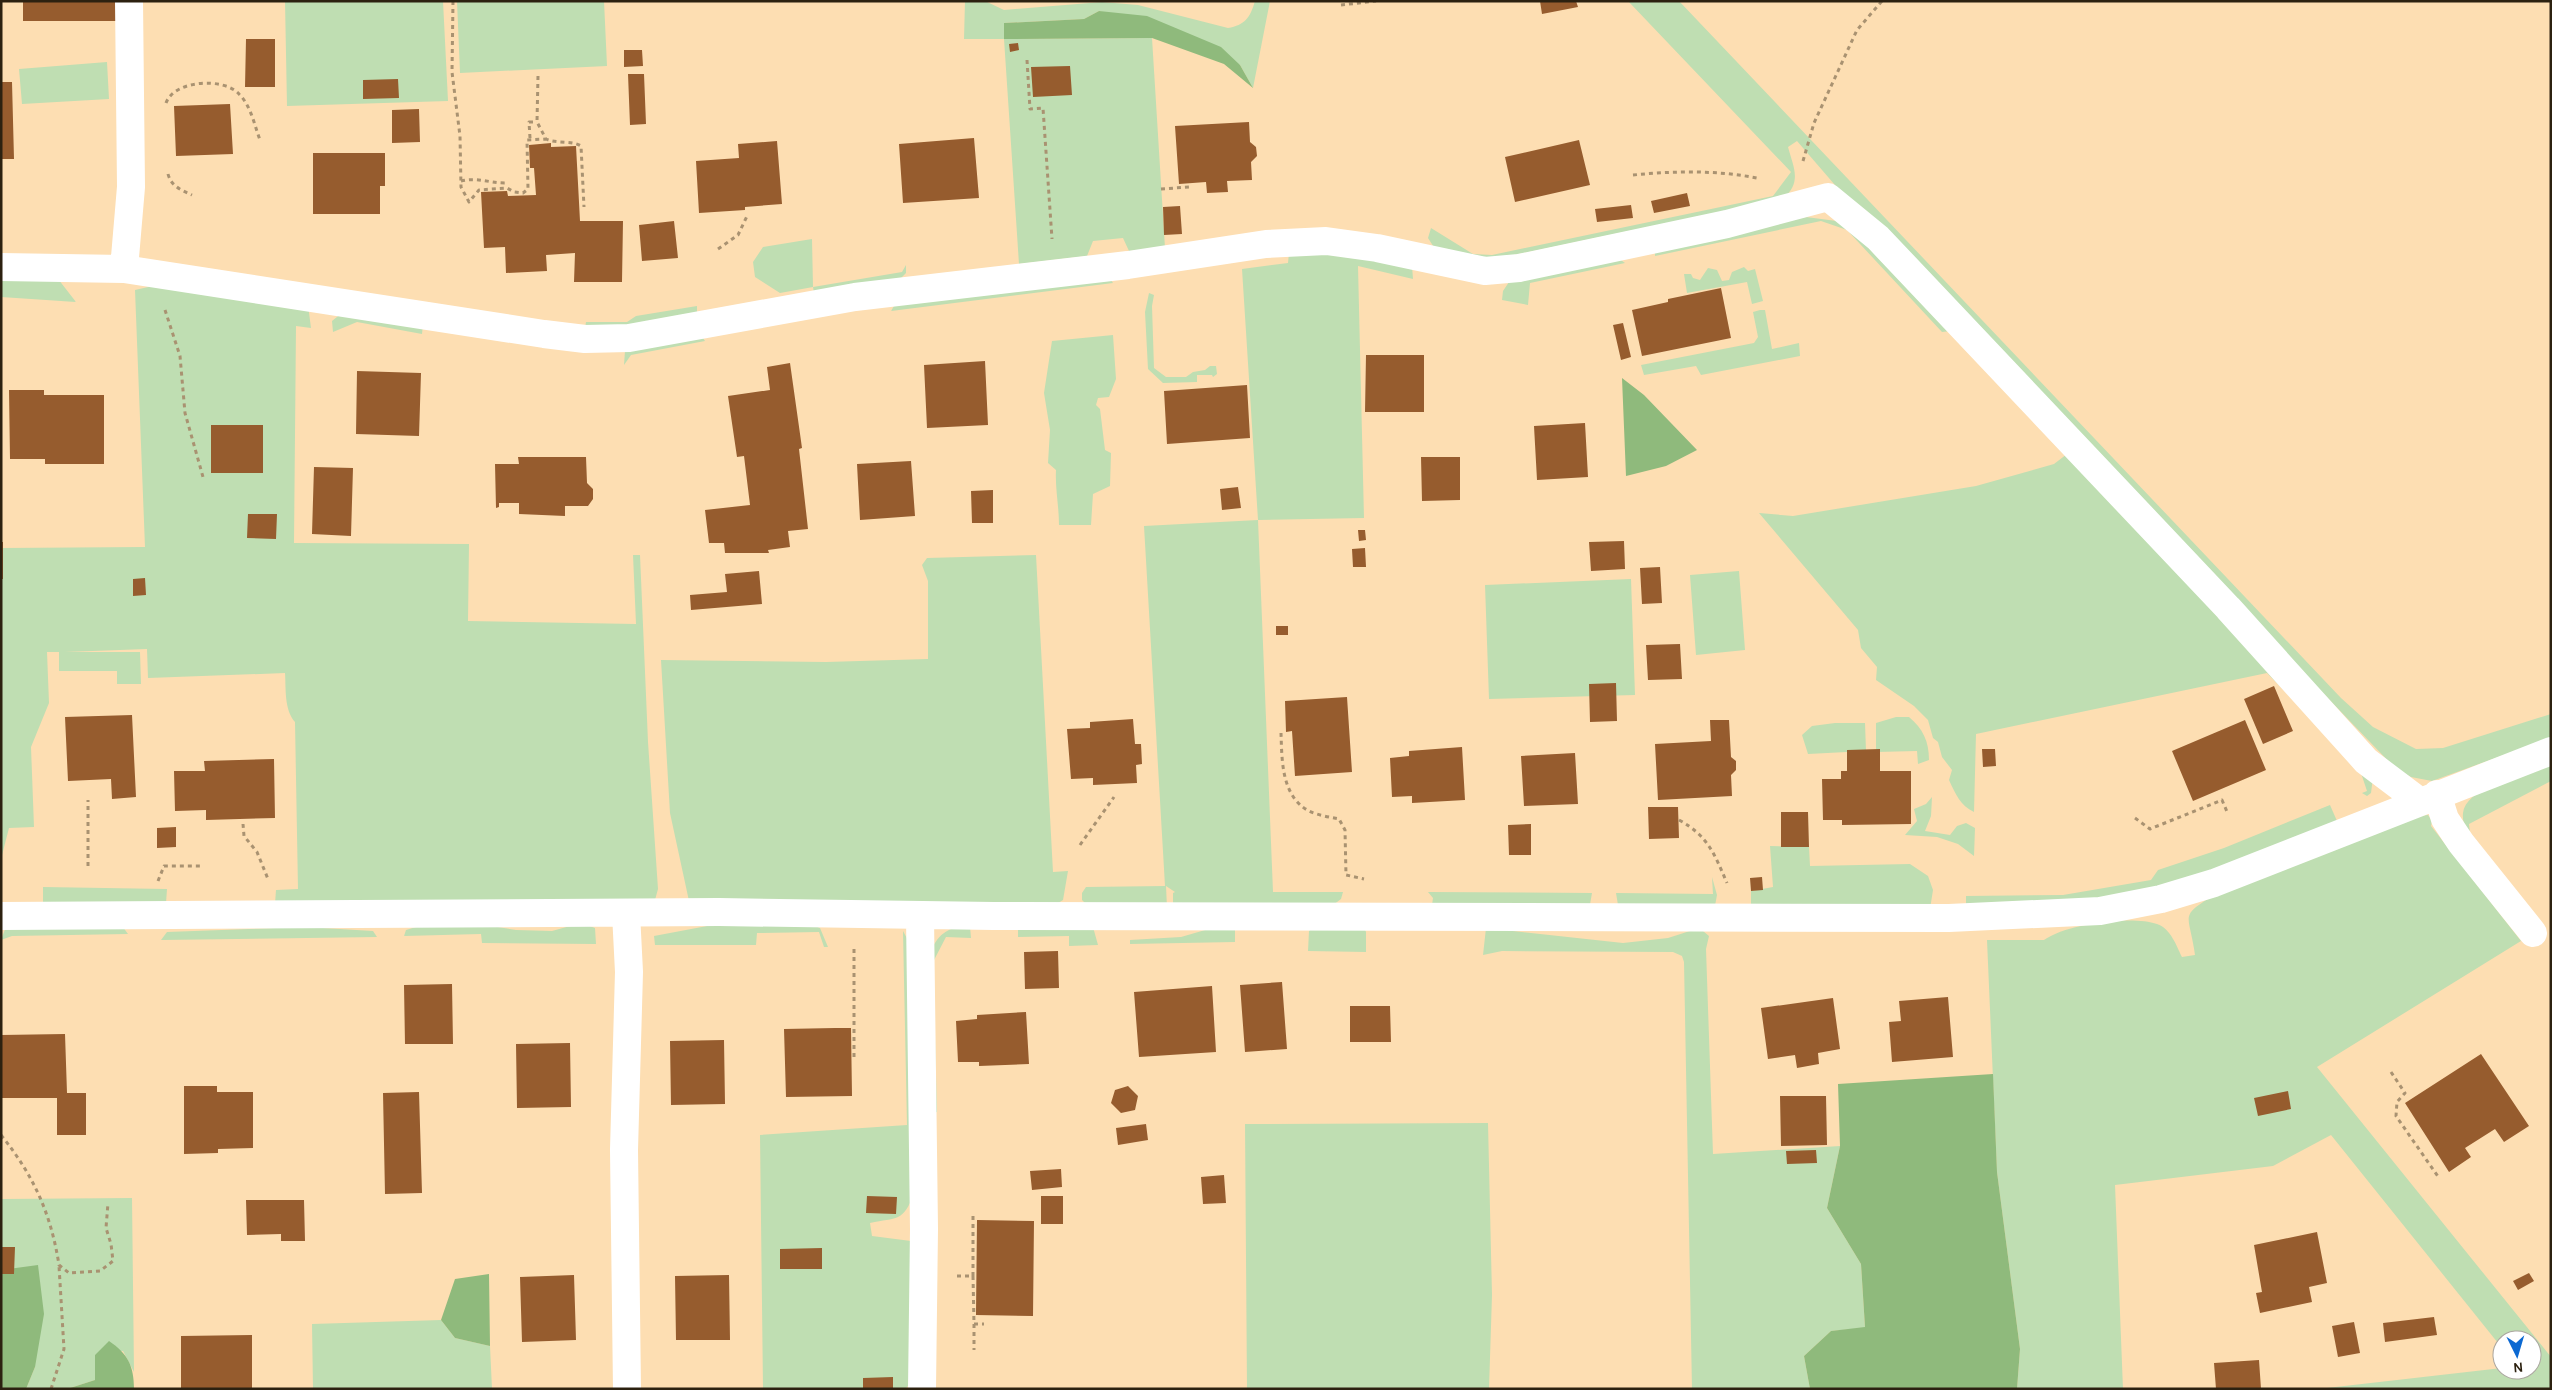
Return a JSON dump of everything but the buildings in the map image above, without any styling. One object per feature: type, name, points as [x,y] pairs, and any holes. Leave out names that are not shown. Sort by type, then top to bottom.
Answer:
[{"type":"street","points":[[124,269],[132,187],[129,1]]},
{"type":"street","points":[[1,267],[124,269],[544,334],[605,340],[656,334],[855,297],[1128,265],[1266,244],[1326,242],[1377,248],[1485,271],[1519,268],[1664,238],[1828,197],[1878,238],[2228,608],[2366,761],[2428,798],[2461,843],[2533,933]]},
{"type":"street","points":[[1,916],[626,913],[920,916],[1949,918],[2100,910],[2161,898],[2214,883],[2551,751]]},
{"type":"street","points":[[626,913],[629,972],[624,1150],[627,1389]]},
{"type":"street","points":[[920,916],[924,1229],[922,1389]]},
{"type":"path","points":[[453,1],[452,72],[460,136],[461,187],[469,202],[479,190],[507,188],[514,192],[523,193],[529,185],[527,140],[546,139],[555,143],[577,143],[581,146],[584,207]]},
{"type":"path","points":[[1341,5],[1376,1]]},
{"type":"path","points":[[1803,161],[1814,123],[1857,30],[1882,1]]},
{"type":"path","points":[[1027,60],[1030,109],[1043,108],[1053,241],[1057,243]]},
{"type":"path","points":[[538,76],[537,122],[546,139]]},
{"type":"path","points":[[165,109],[167,100],[176,91],[192,85],[223,85],[238,92],[249,108],[260,140]]},
{"type":"path","points":[[530,138],[529,122],[537,122]]},
{"type":"path","points":[[166,166],[169,180],[178,189],[192,195]]},
{"type":"path","points":[[1633,175],[1669,172],[1708,172],[1764,180]]},
{"type":"path","points":[[461,181],[474,178],[490,183],[505,183]]},
{"type":"path","points":[[1161,189],[1189,187]]},
{"type":"path","points":[[718,250],[738,234],[748,214]]},
{"type":"path","points":[[163,303],[180,356],[186,413],[203,477]]},
{"type":"path","points":[[1281,733],[1284,773],[1292,794],[1309,811],[1338,819],[1345,830],[1346,875],[1364,879]]},
{"type":"path","points":[[1080,845],[1114,797]]},
{"type":"path","points":[[88,800],[88,866]]},
{"type":"path","points":[[2135,818],[2150,829],[2222,800],[2228,814]]},
{"type":"path","points":[[1679,820],[1696,830],[1708,843],[1724,876]]},
{"type":"path","points":[[243,824],[244,836],[257,852],[268,881]]},
{"type":"path","points":[[158,884],[158,878],[164,866],[202,866]]},
{"type":"path","points":[[854,944],[854,1058]]},
{"type":"path","points":[[2391,1072],[2405,1093],[2397,1102],[2396,1116],[2439,1178]]},
{"type":"path","points":[[1,1135],[16,1154],[37,1189],[53,1230],[60,1265],[64,1349],[51,1389]]},
{"type":"path","points":[[60,1265],[69,1273],[100,1271],[113,1262],[112,1244],[106,1228],[108,1204]]},
{"type":"path","points":[[973,1213],[974,1350]]},
{"type":"path","points":[[948,1275],[973,1276]]},
{"type":"path","points":[[974,1324],[984,1324]]},
{"type":"green space","points":[[285,1],[443,1],[448,101],[287,106]]},
{"type":"green space","points":[[457,1],[604,1],[607,66],[460,73]]},
{"type":"green space","points":[[965,1],[985,1],[1004,10],[1102,2],[1138,5],[1228,28],[1239,25],[1246,20],[1255,1],[1270,1],[1253,88],[1240,65],[1099,11],[1084,19],[1004,23],[1004,39],[964,39]]},
{"type":"green space","points":[[1628,1],[1679,1],[2341,698],[2373,727],[2416,749],[2443,748],[2551,714],[2551,738],[2432,781],[2411,777],[2396,769],[1841,192],[1797,141],[1788,147],[1795,181],[1789,193],[1783,199],[1490,260],[1437,252],[1428,238],[1431,228],[1473,254],[1492,255],[1773,196],[1791,172]]},
{"type":"green space","points":[[1099,11],[1147,16],[1221,47],[1240,65],[1253,88],[1224,64],[1152,38],[1004,39],[1004,23],[1084,19]]},
{"type":"green space","points":[[1152,38],[1165,248],[1129,251],[1123,238],[1093,241],[1087,256],[1019,264],[1004,39]]},
{"type":"green space","points":[[107,62],[109,99],[22,104],[19,69]]},
{"type":"green space","points":[[1806,217],[1844,222],[1951,331],[1942,332],[1847,230],[1821,221],[1655,256],[1655,248]]},
{"type":"green space","points":[[812,239],[813,287],[780,293],[755,277],[753,262],[763,247]]},
{"type":"green space","points":[[1330,252],[1412,266],[1413,279],[1358,266],[1364,518],[1258,520],[1242,269],[1288,263],[1289,253]]},
{"type":"green space","points":[[1618,258],[1625,263],[1530,283],[1528,305],[1502,300],[1503,291],[1509,282]]},
{"type":"green space","points":[[906,265],[906,273],[901,278],[814,293],[813,287],[902,272]]},
{"type":"green space","points":[[1744,267],[1748,271],[1755,269],[1763,301],[1752,304],[1747,282],[1687,293],[1684,274],[1691,274],[1693,278],[1700,280],[1708,268],[1717,270],[1722,281],[1729,280],[1732,272]]},
{"type":"green space","points":[[55,275],[76,302],[1,297],[1,277]]},
{"type":"green space","points":[[1108,276],[1113,283],[891,311],[894,306]]},
{"type":"green space","points":[[157,285],[308,305],[311,328],[296,326],[294,543],[469,544],[468,621],[636,624],[633,555],[640,555],[648,742],[658,889],[655,900],[275,904],[276,890],[298,889],[295,722],[287,705],[285,673],[148,678],[147,649],[65,652],[140,652],[141,684],[117,684],[117,671],[59,671],[59,652],[47,652],[49,703],[31,747],[34,827],[9,828],[1,859],[1,548],[145,547],[135,290]]},
{"type":"green space","points":[[1149,293],[1154,295],[1152,306],[1154,368],[1166,377],[1186,377],[1193,372],[1205,370],[1210,366],[1216,366],[1217,374],[1213,377],[1212,375],[1197,375],[1197,382],[1163,383],[1148,369],[1145,312]]},
{"type":"green space","points":[[697,306],[697,316],[638,328],[585,328],[586,322],[627,322],[636,316]]},
{"type":"green space","points":[[1765,310],[1772,349],[1799,343],[1800,356],[1701,375],[1696,366],[1644,375],[1641,365],[1754,343],[1758,337],[1753,312]]},
{"type":"green space","points":[[343,312],[423,324],[422,334],[357,322],[333,332],[332,321]]},
{"type":"green space","points":[[701,335],[705,341],[631,355],[624,365],[625,351]]},
{"type":"green space","points":[[1113,335],[1116,379],[1109,397],[1098,398],[1096,405],[1100,409],[1105,450],[1111,453],[1110,486],[1093,494],[1091,525],[1059,525],[1056,470],[1048,463],[1050,430],[1044,393],[1052,341]]},
{"type":"green space","points":[[1622,378],[1644,395],[1697,450],[1666,466],[1626,476]]},
{"type":"green space","points":[[2067,454],[2373,777],[2371,793],[2367,796],[2362,793],[2367,791],[2359,767],[2267,673],[1976,734],[1974,812],[1962,803],[1949,780],[1952,770],[1942,757],[1938,742],[1933,738],[1928,720],[1914,706],[1876,680],[1877,667],[1861,648],[1858,630],[1759,513],[1793,516],[1976,486],[2054,464]]},
{"type":"green space","points":[[1258,520],[1273,892],[1343,892],[1341,899],[1329,908],[1173,907],[1173,893],[1175,892],[1166,886],[1167,908],[1090,908],[1082,900],[1082,893],[1086,887],[1165,886],[1144,526]]},
{"type":"green space","points":[[1036,555],[1053,872],[1068,871],[1063,900],[1050,908],[689,901],[670,813],[661,660],[826,662],[928,659],[928,581],[922,565],[927,558]]},
{"type":"green space","points":[[1739,571],[1745,650],[1696,655],[1690,575]]},
{"type":"green space","points":[[1631,579],[1635,695],[1489,699],[1485,585]]},
{"type":"green space","points":[[1896,717],[1909,717],[1918,726],[1928,747],[1929,760],[1918,764],[1917,751],[1876,752],[1876,723]]},
{"type":"green space","points":[[1835,723],[1865,723],[1866,751],[1808,754],[1802,735],[1812,726]]},
{"type":"green space","points":[[2551,762],[2551,781],[2469,824],[2471,843],[2464,825],[2463,813],[2467,804],[2475,795],[2500,781]]},
{"type":"green space","points":[[1932,797],[1931,816],[1925,831],[1950,835],[1957,826],[1966,823],[1975,828],[1974,856],[1958,844],[1937,837],[1905,835],[1917,821],[1914,809],[1926,804]]},
{"type":"green space","points":[[2330,805],[2337,821],[2208,874],[2103,902],[1966,904],[1966,896],[2063,895],[2151,880],[2158,870],[2224,848]]},
{"type":"green space","points":[[2428,815],[2432,821],[2431,826],[2521,941],[2317,1067],[2529,1330],[2492,1330],[2492,1336],[2331,1135],[2273,1166],[2115,1185],[2123,1389],[2017,1389],[2020,1349],[1997,1172],[1987,940],[2044,940],[2067,929],[2099,923],[2131,920],[2146,921],[2162,926],[2166,930],[2182,957],[2195,955],[2189,917],[2191,912],[2197,907],[2219,892],[2418,816]]},
{"type":"green space","points":[[1770,846],[1809,847],[1810,866],[1910,864],[1928,876],[1933,890],[1930,909],[1751,909],[1751,891],[1773,887]]},
{"type":"green space","points":[[1712,877],[1717,895],[1714,911],[1619,911],[1616,893],[1713,894]]},
{"type":"green space","points":[[43,887],[167,889],[166,903],[43,904]]},
{"type":"green space","points":[[1428,892],[1592,893],[1589,910],[1432,905],[1433,898]]},
{"type":"green space","points":[[120,923],[128,934],[12,936],[1,940],[7,924]]},
{"type":"green space","points":[[581,923],[595,928],[596,944],[482,943],[481,934],[404,936],[406,930],[416,927],[492,926],[516,930],[552,931]]},
{"type":"green space","points":[[723,923],[813,925],[820,928],[828,947],[824,947],[819,932],[757,933],[756,945],[655,945],[654,936]]},
{"type":"green space","points":[[1315,925],[1363,925],[1366,932],[1366,952],[1308,951],[1309,931]]},
{"type":"green space","points":[[970,926],[971,938],[946,937],[933,962],[937,1112],[932,1113],[932,948],[943,933],[957,927]]},
{"type":"green space","points":[[1018,926],[1093,927],[1098,945],[1069,946],[1069,936],[1018,937]]},
{"type":"green space","points":[[1219,926],[1235,926],[1235,942],[1130,944],[1130,940],[1181,937]]},
{"type":"green space","points":[[306,927],[373,931],[377,937],[161,940],[167,932]]},
{"type":"green space","points":[[1486,928],[1623,943],[1668,938],[1693,930],[1703,931],[1709,936],[1706,949],[1713,1154],[1840,1146],[1827,1208],[1861,1264],[1865,1328],[1831,1331],[1804,1356],[1810,1389],[1692,1389],[1684,962],[1682,956],[1673,952],[1502,951],[1483,955]]},
{"type":"green space","points":[[903,931],[910,944],[914,1193],[906,1210],[898,1217],[870,1223],[872,1236],[911,1241],[912,1357],[908,1386],[905,1389],[763,1389],[760,1135],[907,1125]]},
{"type":"green space","points":[[1993,1074],[1997,1172],[2020,1349],[2017,1389],[1810,1389],[1804,1356],[1831,1331],[1865,1327],[1861,1264],[1827,1208],[1840,1146],[1838,1084]]},
{"type":"green space","points":[[1488,1123],[1492,1295],[1489,1389],[1247,1389],[1245,1124]]},
{"type":"green space","points":[[132,1198],[134,1372],[123,1351],[95,1355],[95,1380],[67,1389],[26,1389],[35,1367],[1,1270],[1,1199]]},
{"type":"green space","points":[[38,1265],[44,1314],[35,1367],[26,1389],[1,1389],[1,1270]]},
{"type":"green space","points":[[489,1274],[490,1346],[455,1338],[441,1320],[455,1279]]},
{"type":"green space","points":[[441,1320],[455,1338],[490,1346],[492,1389],[313,1389],[312,1324]]},
{"type":"green space","points":[[109,1341],[129,1361],[133,1374],[134,1389],[67,1389],[95,1380],[95,1355]]},
{"type":"green space","points":[[2542,1346],[2551,1357],[2551,1389],[2318,1389],[2492,1369],[2492,1380],[2542,1380]]}]
